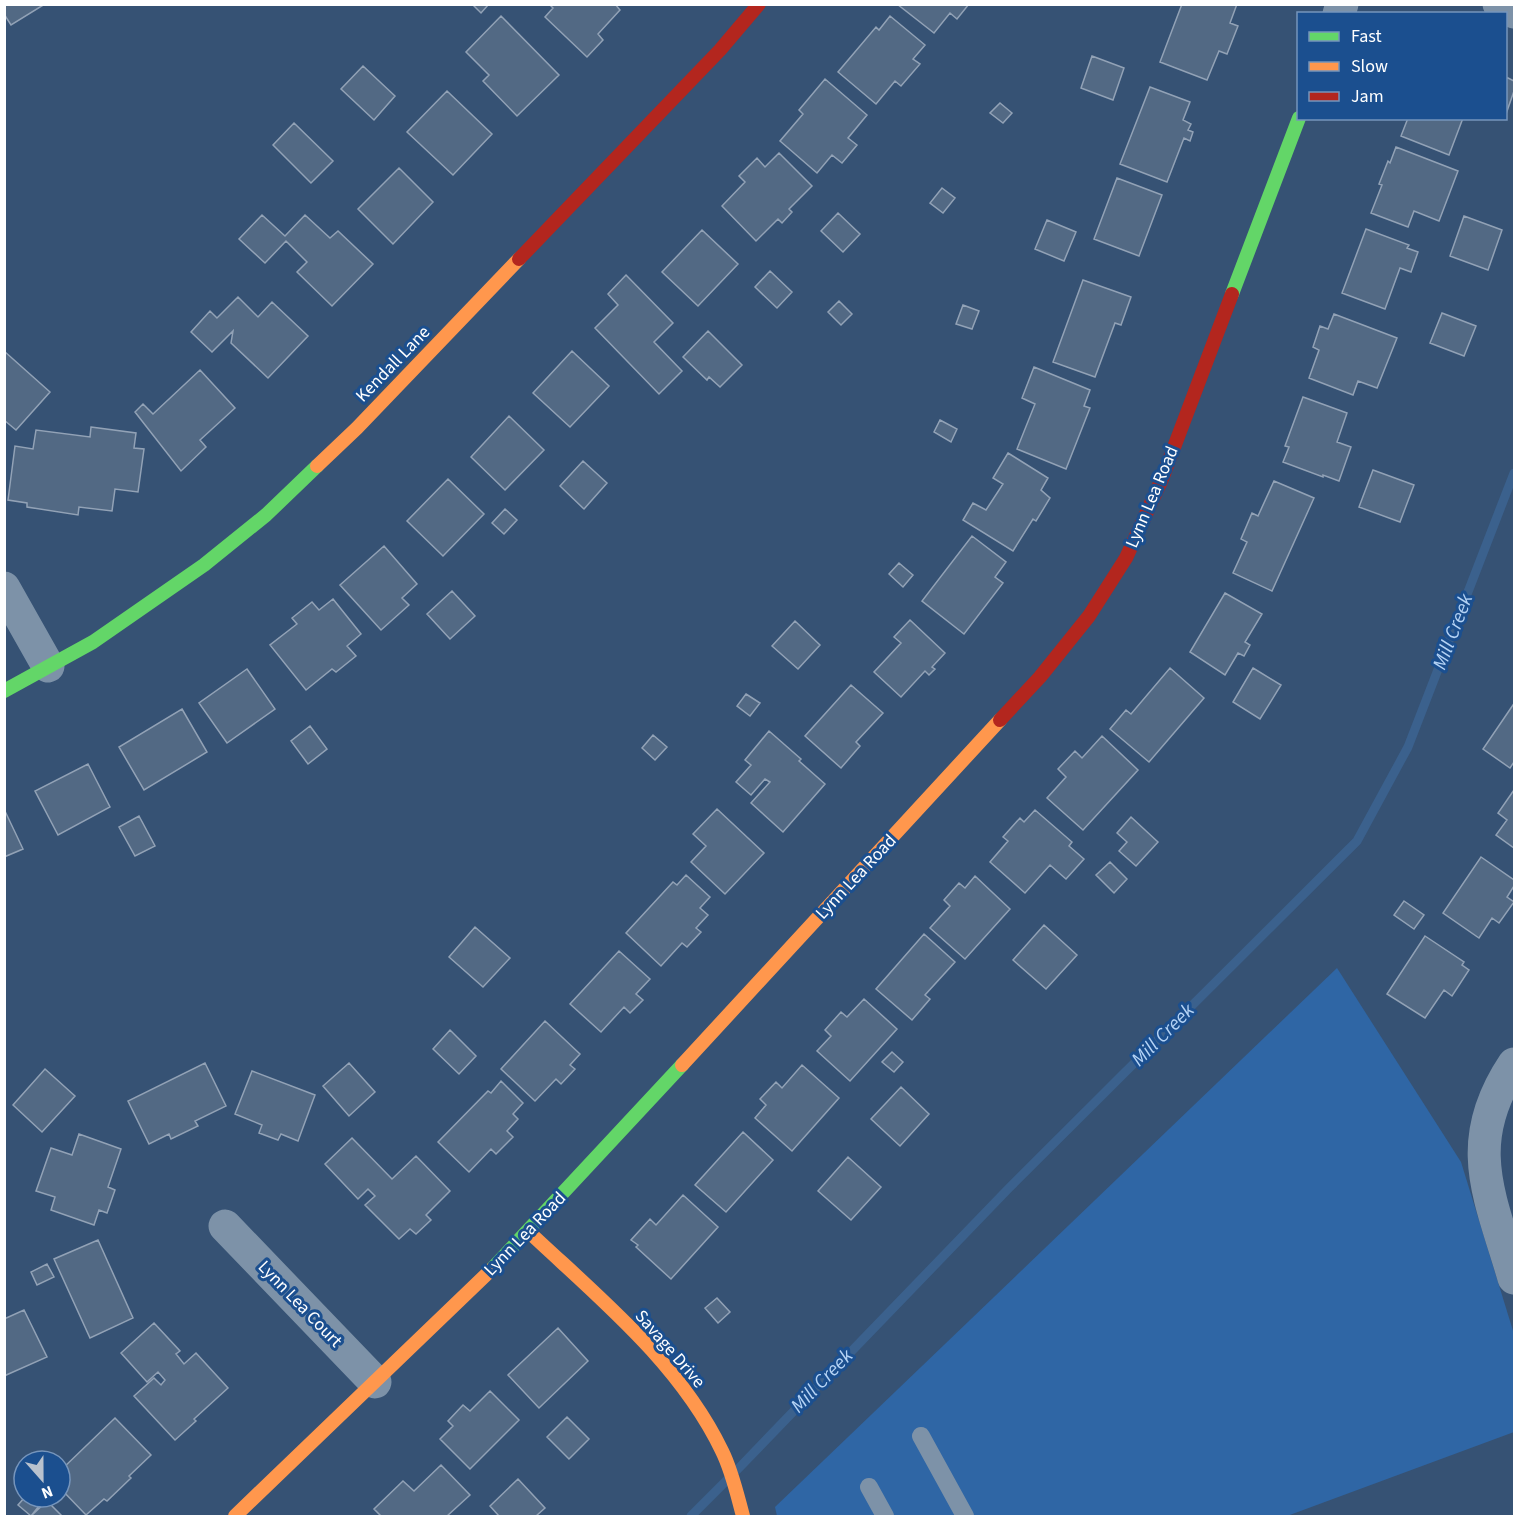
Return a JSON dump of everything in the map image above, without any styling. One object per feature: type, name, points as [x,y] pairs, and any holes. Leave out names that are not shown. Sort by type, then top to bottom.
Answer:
[{"type":"street","name":"Kendall Lane","points":[[4,691],[93,642],[204,565],[266,515],[357,428],[712,59],[759,4]]},
{"type":"street","points":[[1499,4],[1515,12]]},
{"type":"street","name":"Lynn Lea Road","points":[[235,1516],[529,1232],[1040,677],[1089,616],[1126,558],[1162,479],[1298,120]]},
{"type":"street","points":[[4,588],[48,666]]},
{"type":"street","points":[[1515,1064],[1494,1098],[1483,1153],[1485,1180],[1515,1278]]},
{"type":"street","name":"Lynn Lea Court","points":[[225,1226],[375,1382]]},
{"type":"street","name":"Savage Drive","points":[[529,1232],[646,1344],[688,1394],[719,1444],[739,1497],[743,1516]]},
{"type":"lane","points":[[921,1436],[965,1516]]},
{"type":"lane","points":[[869,1487],[885,1516]]},
{"type":"shaded area","points":[[1337,968],[1461,1162],[1514,1334],[1514,1432],[1287,1516],[777,1516],[775,1507]]},
{"type":"building","points":[[4,4],[45,4],[11,25],[4,14]]},
{"type":"building","points":[[472,4],[489,4],[481,13]]},
{"type":"building","points":[[549,4],[615,4],[620,10],[598,34],[603,40],[587,57],[545,17],[553,8]]},
{"type":"building","points":[[897,4],[969,4],[957,19],[950,13],[934,33]]},
{"type":"building","points":[[1182,4],[1237,4],[1230,23],[1238,26],[1227,54],[1219,51],[1207,80],[1160,62]]},
{"type":"building","points":[[501,16],[559,75],[517,116],[483,81],[489,75],[466,52]]},
{"type":"building","points":[[890,16],[925,45],[913,59],[920,64],[901,86],[895,81],[876,104],[838,72],[876,27],[879,30]]},
{"type":"building","points":[[1092,56],[1124,68],[1113,100],[1081,88]]},
{"type":"building","points":[[363,66],[395,96],[374,120],[341,89]]},
{"type":"building","points":[[1507,78],[1514,81],[1514,91],[1507,111]]},
{"type":"building","points":[[825,79],[867,115],[848,138],[857,145],[842,163],[832,155],[817,173],[780,141],[803,114],[799,110]]},
{"type":"building","points":[[1150,87],[1190,102],[1183,120],[1191,124],[1188,130],[1193,132],[1190,141],[1184,138],[1167,182],[1120,164]]},
{"type":"building","points":[[447,91],[492,134],[453,175],[407,132]]},
{"type":"building","points":[[1000,103],[1012,113],[1003,123],[990,113]]},
{"type":"building","points":[[1407,120],[1462,120],[1449,155],[1401,136]]},
{"type":"building","points":[[294,123],[333,161],[311,183],[273,145]]},
{"type":"building","points":[[1396,147],[1458,171],[1439,221],[1414,211],[1408,227],[1371,213],[1382,185],[1379,184]]},
{"type":"building","points":[[779,153],[812,186],[789,209],[792,212],[782,223],[778,219],[756,241],[722,206],[745,182],[739,176],[757,158],[765,167]]},
{"type":"building","points":[[399,168],[433,202],[393,244],[358,209]]},
{"type":"building","points":[[1117,178],[1162,195],[1139,256],[1094,239]]},
{"type":"building","points":[[942,188],[955,198],[943,213],[930,203]]},
{"type":"building","points":[[838,213],[860,234],[843,252],[821,231]]},
{"type":"building","points":[[262,215],[285,236],[305,215],[330,238],[338,231],[373,264],[332,306],[297,272],[307,262],[286,241],[265,263],[239,239]]},
{"type":"building","points":[[1464,216],[1502,230],[1488,270],[1450,256]]},
{"type":"building","points":[[1047,220],[1076,232],[1064,261],[1035,249]]},
{"type":"building","points":[[1366,229],[1409,245],[1407,248],[1418,252],[1411,272],[1400,268],[1385,309],[1342,293]]},
{"type":"building","points":[[702,230],[738,264],[698,306],[662,272]]},
{"type":"building","points":[[770,271],[792,292],[777,308],[755,287]]},
{"type":"building","points":[[626,275],[673,323],[654,342],[682,371],[659,394],[595,328],[618,305],[608,294]]},
{"type":"building","points":[[1083,280],[1131,297],[1121,325],[1115,323],[1095,377],[1053,362]]},
{"type":"building","points":[[238,297],[258,317],[272,302],[308,336],[268,378],[231,343],[233,331],[212,352],[191,332],[210,311],[217,318]]},
{"type":"building","points":[[839,301],[852,314],[841,325],[828,312]]},
{"type":"building","points":[[963,305],[979,311],[972,329],[956,324]]},
{"type":"building","points":[[1442,313],[1476,326],[1464,356],[1430,343]]},
{"type":"building","points":[[1334,314],[1397,338],[1377,388],[1358,381],[1353,395],[1309,378],[1319,350],[1313,347],[1320,326],[1328,329]]},
{"type":"building","points":[[708,331],[742,365],[720,387],[709,377],[707,380],[683,357]]},
{"type":"building","points":[[4,351],[50,392],[16,430],[4,420]]},
{"type":"building","points":[[572,351],[609,386],[570,427],[533,393]]},
{"type":"building","points":[[1034,367],[1090,390],[1084,406],[1090,408],[1066,469],[1017,449],[1035,404],[1022,398]]},
{"type":"building","points":[[200,370],[235,408],[200,440],[206,447],[181,471],[135,412],[143,404],[153,414]]},
{"type":"building","points":[[1303,397],[1347,413],[1337,442],[1351,447],[1339,481],[1283,462],[1289,447],[1285,446]]},
{"type":"building","points":[[509,416],[544,450],[505,490],[471,457]]},
{"type":"building","points":[[940,420],[957,429],[951,442],[934,432]]},
{"type":"building","points":[[91,427],[136,433],[134,448],[144,449],[138,492],[115,489],[112,511],[79,507],[78,515],[27,507],[27,503],[8,500],[15,446],[33,449],[36,430],[90,437]]},
{"type":"building","points":[[1008,453],[1048,478],[1041,490],[1050,498],[1036,521],[1033,519],[1013,551],[963,520],[973,503],[986,510],[1003,484],[993,478]]},
{"type":"building","points":[[583,461],[607,483],[584,509],[560,486]]},
{"type":"building","points":[[1373,470],[1414,485],[1400,522],[1359,507]]},
{"type":"building","points":[[448,479],[484,514],[443,556],[407,521]]},
{"type":"building","points":[[1274,481],[1314,498],[1272,591],[1233,573],[1247,542],[1241,539],[1252,513],[1258,516]]},
{"type":"building","points":[[505,509],[517,520],[504,534],[492,523]]},
{"type":"building","points":[[972,536],[1006,562],[995,577],[1003,583],[964,634],[922,601]]},
{"type":"building","points":[[384,546],[417,584],[402,598],[409,605],[381,630],[340,585]]},
{"type":"building","points":[[899,563],[913,575],[903,587],[889,574]]},
{"type":"building","points":[[452,591],[475,616],[450,639],[427,614]]},
{"type":"building","points":[[1225,593],[1262,614],[1245,642],[1250,645],[1244,656],[1238,653],[1225,675],[1190,652]]},
{"type":"building","points":[[333,599],[361,634],[347,646],[356,656],[336,672],[332,669],[306,690],[270,645],[297,624],[292,618],[312,602],[319,610]]},
{"type":"building","points":[[910,620],[945,653],[932,667],[935,669],[929,675],[925,671],[901,697],[874,672],[901,643],[894,637]]},
{"type":"building","points":[[795,621],[820,645],[798,669],[772,646]]},
{"type":"building","points":[[1170,668],[1204,698],[1149,762],[1110,729],[1126,710],[1131,714]]},
{"type":"building","points":[[1253,668],[1281,685],[1260,719],[1233,702]]},
{"type":"building","points":[[247,669],[275,709],[227,743],[199,703]]},
{"type":"building","points":[[851,685],[883,713],[856,742],[860,746],[841,768],[805,736]]},
{"type":"building","points":[[746,694],[760,703],[750,716],[737,706]]},
{"type":"building","points":[[1513,705],[1514,762],[1510,768],[1483,749]]},
{"type":"building","points":[[182,709],[207,752],[144,790],[119,747]]},
{"type":"building","points":[[310,726],[327,749],[308,764],[291,741]]},
{"type":"building","points":[[769,731],[825,784],[783,832],[751,803],[770,782],[765,779],[751,795],[736,782],[751,765],[745,760]]},
{"type":"building","points":[[653,735],[667,747],[655,760],[642,748]]},
{"type":"building","points":[[1102,736],[1138,770],[1083,830],[1047,798],[1066,777],[1058,769],[1075,751],[1082,758]]},
{"type":"building","points":[[88,764],[110,807],[58,835],[35,791]]},
{"type":"building","points":[[1514,790],[1514,848],[1496,835],[1507,820],[1498,813]]},
{"type":"building","points":[[4,809],[23,849],[4,857]]},
{"type":"building","points":[[717,809],[764,853],[725,894],[691,862],[706,846],[693,834]]},
{"type":"building","points":[[1035,810],[1072,842],[1069,846],[1084,859],[1066,879],[1050,865],[1025,893],[990,862],[1008,841],[1003,837],[1020,818],[1024,822]]},
{"type":"building","points":[[139,816],[155,846],[135,856],[119,827]]},
{"type":"building","points":[[1131,817],[1158,842],[1136,866],[1119,851],[1127,842],[1117,833]]},
{"type":"building","points":[[1481,857],[1514,880],[1514,886],[1507,897],[1514,902],[1499,923],[1492,918],[1479,938],[1443,913]]},
{"type":"building","points":[[1110,862],[1127,879],[1114,893],[1096,875]]},
{"type":"building","points":[[686,875],[710,897],[700,908],[708,915],[696,928],[701,932],[687,947],[682,943],[661,966],[626,933],[673,882],[677,885]]},
{"type":"building","points":[[975,876],[1010,909],[965,959],[930,928],[950,906],[944,900],[959,883],[965,888]]},
{"type":"building","points":[[1404,901],[1424,915],[1414,929],[1394,915]]},
{"type":"building","points":[[1044,925],[1077,955],[1046,989],[1013,960]]},
{"type":"building","points":[[475,927],[510,958],[483,987],[449,957]]},
{"type":"building","points":[[924,934],[955,962],[925,995],[930,999],[912,1020],[876,989]]},
{"type":"building","points":[[1425,936],[1464,962],[1462,965],[1469,970],[1452,996],[1444,990],[1425,1018],[1387,994]]},
{"type":"building","points":[[619,951],[650,979],[636,994],[643,1000],[630,1013],[624,1007],[601,1032],[570,1004]]},
{"type":"building","points":[[864,999],[897,1029],[850,1081],[817,1051],[831,1036],[825,1030],[841,1012],[847,1017]]},
{"type":"building","points":[[545,1021],[580,1054],[570,1065],[575,1069],[561,1084],[556,1079],[535,1101],[501,1069]]},
{"type":"building","points":[[450,1030],[476,1056],[459,1074],[433,1049]]},
{"type":"building","points":[[892,1052],[903,1062],[894,1072],[882,1062]]},
{"type":"building","points":[[205,1063],[226,1106],[195,1121],[198,1126],[171,1139],[169,1134],[149,1144],[128,1101]]},
{"type":"building","points":[[349,1063],[375,1092],[349,1116],[323,1086]]},
{"type":"building","points":[[802,1065],[839,1098],[792,1151],[755,1118],[766,1105],[760,1099],[776,1082],[782,1088]]},
{"type":"building","points":[[45,1069],[75,1096],[42,1132],[13,1105]]},
{"type":"building","points":[[252,1071],[315,1095],[298,1141],[281,1134],[278,1140],[259,1133],[262,1125],[235,1114]]},
{"type":"building","points":[[501,1081],[523,1103],[513,1114],[518,1119],[507,1131],[513,1137],[496,1154],[491,1149],[469,1172],[438,1142],[488,1091],[491,1093]]},
{"type":"building","points":[[901,1087],[929,1114],[900,1146],[871,1119]]},
{"type":"building","points":[[743,1132],[773,1160],[726,1212],[695,1185]]},
{"type":"building","points":[[79,1134],[121,1149],[108,1187],[115,1190],[107,1213],[99,1210],[94,1225],[51,1210],[55,1197],[36,1191],[51,1148],[72,1155]]},
{"type":"building","points":[[352,1138],[392,1179],[416,1156],[450,1191],[426,1215],[431,1220],[416,1234],[410,1229],[399,1239],[365,1205],[375,1196],[368,1189],[358,1199],[325,1164]]},
{"type":"building","points":[[848,1157],[881,1187],[851,1220],[818,1191]]},
{"type":"building","points":[[683,1195],[718,1227],[671,1279],[631,1240],[650,1219],[656,1225]]},
{"type":"building","points":[[98,1240],[133,1318],[90,1338],[54,1259]]},
{"type":"building","points":[[47,1264],[54,1277],[37,1285],[31,1272]]},
{"type":"building","points":[[717,1298],[730,1312],[718,1323],[705,1308]]},
{"type":"building","points":[[24,1310],[47,1357],[4,1376],[4,1319]]},
{"type":"building","points":[[154,1323],[180,1351],[176,1354],[184,1364],[196,1353],[228,1388],[175,1440],[134,1396],[154,1378],[161,1385],[165,1380],[158,1372],[147,1382],[121,1353]]},
{"type":"building","points":[[558,1328],[588,1361],[539,1408],[508,1375]]},
{"type":"building","points":[[490,1391],[519,1420],[470,1469],[440,1439],[453,1426],[448,1421],[463,1405],[470,1411]]},
{"type":"building","points":[[567,1417],[589,1439],[569,1459],[547,1437]]},
{"type":"building","points":[[115,1418],[151,1455],[107,1501],[104,1499],[86,1515],[72,1500],[72,1459]]},
{"type":"building","points":[[441,1465],[470,1495],[447,1516],[381,1516],[374,1509],[403,1481],[414,1491]]},
{"type":"building","points":[[518,1479],[545,1508],[536,1516],[499,1516],[490,1506]]},
{"type":"building","points":[[23,1509],[37,1509],[31,1516]]},
{"type":"building","points":[[38,1509],[55,1509],[62,1516],[31,1516]]},
{"type":"waterway","name":"Mill Creek","points":[[737,1470],[1009,1188],[1357,841],[1408,747],[1514,473]]},
{"type":"waterway","name":"Mill Creek","points":[[691,1516],[727,1480]]},
{"type":"traffic: fast","points":[[1232,294],[1298,120]]},
{"type":"traffic: fast","points":[[4,691],[93,642],[204,565],[266,515],[317,466]]},
{"type":"traffic: fast","points":[[492,1269],[682,1065]]},
{"type":"traffic: slow","points":[[317,466],[357,428],[519,259]]},
{"type":"traffic: slow","points":[[682,1065],[1000,720]]},
{"type":"traffic: slow","points":[[529,1232],[636,1333],[684,1389],[722,1451],[743,1516]]},
{"type":"traffic: slow","points":[[235,1516],[492,1269]]},
{"type":"traffic: jam","points":[[519,259],[720,50],[759,4]]},
{"type":"traffic: jam","points":[[1000,720],[1040,677],[1089,616],[1126,558],[1162,479],[1232,294]]}]
